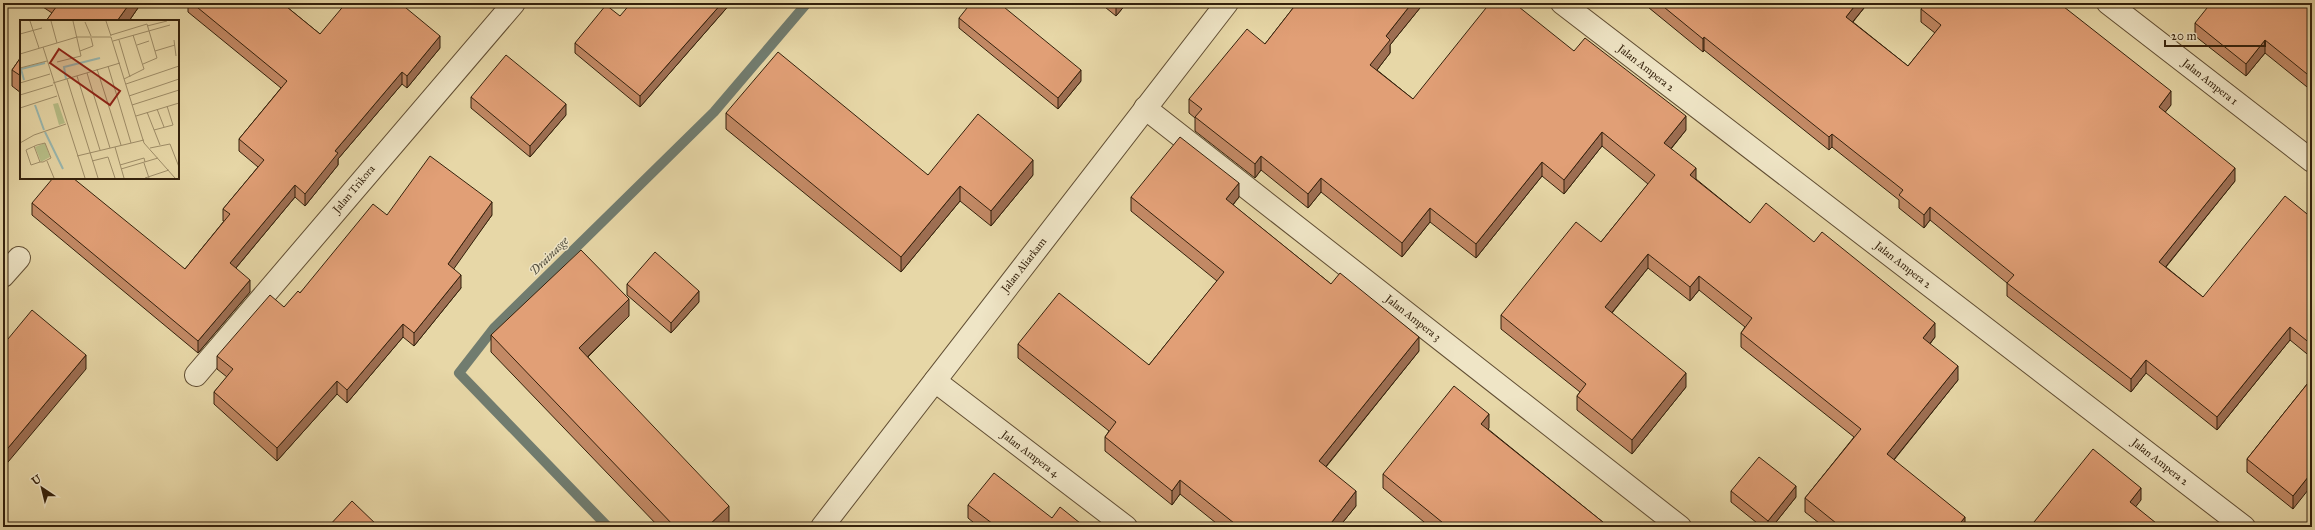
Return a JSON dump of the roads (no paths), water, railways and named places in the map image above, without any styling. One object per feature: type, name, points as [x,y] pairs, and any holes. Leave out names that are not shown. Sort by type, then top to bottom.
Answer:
[{"type":"street","name":"Jalan Trikora","points":[[196,375],[514,3]]},
{"type":"street","name":"Jalan Aliarkam","points":[[822,527],[1227,3]]},
{"type":"street","name":"Jalan Ampera 2","points":[[1562,3],[2244,527]]},
{"type":"street","name":"Jalan Ampera 1","points":[[2108,3],[2312,161]]},
{"type":"street","name":"Jalan Ampera 3","points":[[1145,108],[1680,527]]},
{"type":"street","points":[[3,276],[19,258]]},
{"type":"street","name":"Jalan Ampera 4","points":[[935,381],[1126,527]]},
{"type":"waterway","name":"Drainasge","points":[[608,527],[459,373],[494,328],[714,112],[807,3]]}]
